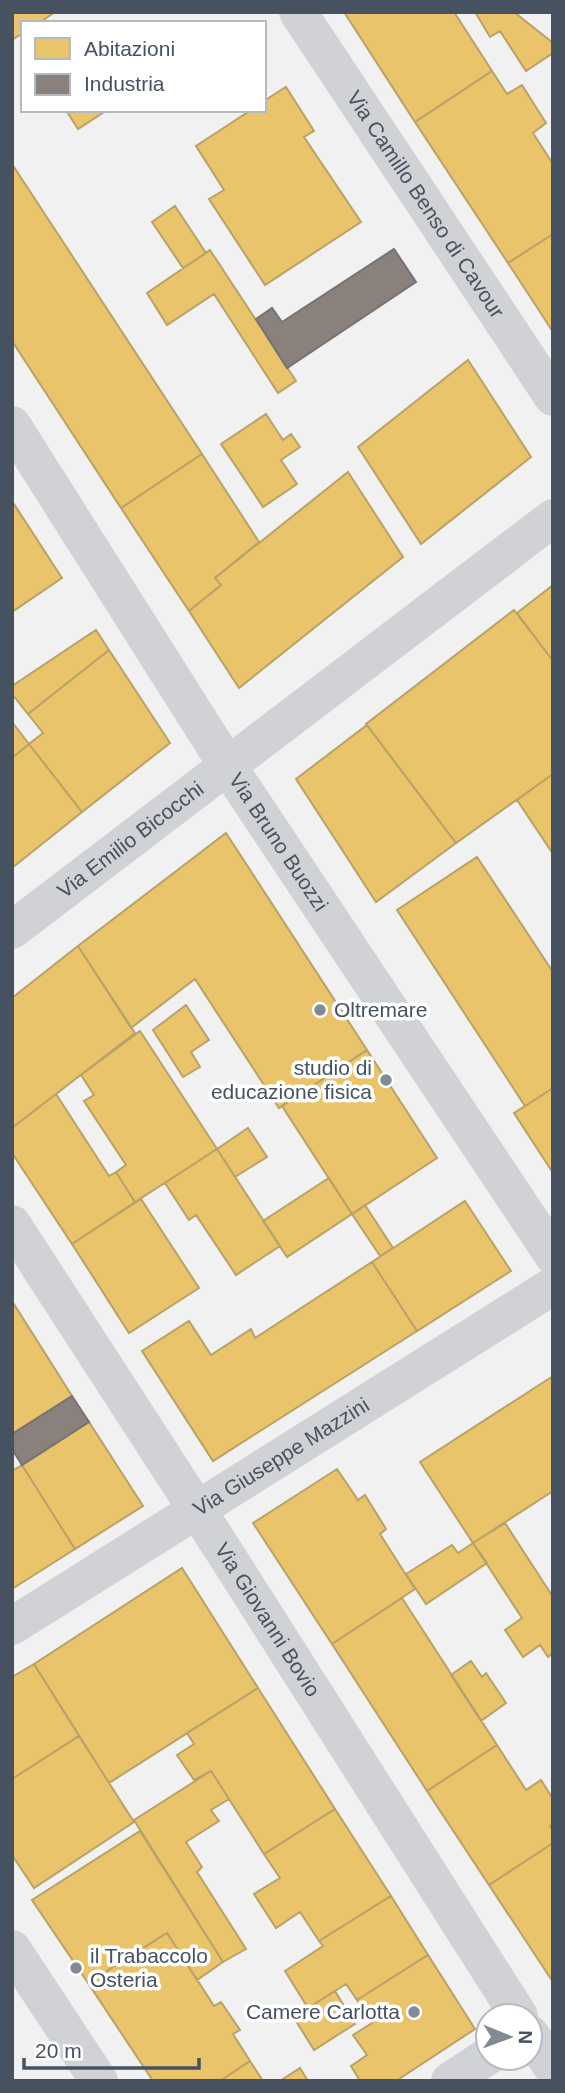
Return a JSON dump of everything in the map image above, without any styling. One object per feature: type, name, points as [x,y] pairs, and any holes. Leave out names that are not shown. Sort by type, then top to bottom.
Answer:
[{"type":"street","name":"Via Camillo Benso di Cavour","points":[[298,12],[553,397]]},
{"type":"street","name":"Via Bruno Buozzi","points":[[12,425],[228,765],[553,1255]]},
{"type":"street","name":"Via Emilio Bicocchi","points":[[12,930],[553,517]]},
{"type":"street","name":"Via Giovanni Bovio","points":[[12,1224],[198,1510],[510,2002]]},
{"type":"street","name":"Via Giuseppe Mazzini","points":[[12,1626],[553,1286]]},
{"type":"street","points":[[12,1949],[99,2081]]},
{"type":"street","points":[[450,2081],[474,2065]]},
{"type":"building: Abitazioni","points":[[12,12],[55,12],[42,21],[21,21],[21,34],[12,40]]},
{"type":"building: Abitazioni","points":[[344,12],[454,12],[492,71],[415,122]]},
{"type":"building: Abitazioni","points":[[475,12],[514,12],[553,43],[553,53],[526,71],[500,31],[490,37]]},
{"type":"building: Abitazioni","points":[[492,71],[507,94],[522,85],[546,123],[533,133],[553,164],[553,234],[508,263],[415,122]]},
{"type":"building: Abitazioni","points":[[286,87],[314,131],[304,137],[361,222],[265,285],[209,199],[224,190],[196,146],[248,112],[266,112],[266,100]]},
{"type":"building: Abitazioni","points":[[67,112],[104,112],[78,129]]},
{"type":"building: Abitazioni","points":[[12,164],[202,454],[121,508],[12,341]]},
{"type":"building: Abitazioni","points":[[175,206],[206,253],[183,268],[152,222]]},
{"type":"building: Abitazioni","points":[[553,234],[553,332],[508,263]]},
{"type":"building: Abitazioni","points":[[210,250],[296,381],[278,393],[214,294],[167,325],[147,293]]},
{"type":"building: Abitazioni","points":[[468,360],[531,457],[421,544],[358,447]]},
{"type":"building: Abitazioni","points":[[266,414],[283,440],[291,434],[300,447],[281,460],[297,484],[263,507],[221,444]]},
{"type":"building: Abitazioni","points":[[202,454],[259,542],[215,578],[221,585],[189,611],[121,508]]},
{"type":"building: Abitazioni","points":[[348,472],[403,557],[239,688],[189,611],[221,585],[215,578]]},
{"type":"building: Abitazioni","points":[[12,501],[62,578],[12,612]]},
{"type":"building: Abitazioni","points":[[553,585],[553,661],[517,613]]},
{"type":"building: Abitazioni","points":[[514,610],[553,661],[553,774],[456,843],[366,724]]},
{"type":"building: Abitazioni","points":[[96,630],[109,650],[28,714],[12,694],[12,686]]},
{"type":"building: Abitazioni","points":[[109,650],[170,743],[82,812],[29,744],[43,733],[28,714]]},
{"type":"building: Abitazioni","points":[[12,722],[29,744],[12,758]]},
{"type":"building: Abitazioni","points":[[367,725],[456,843],[376,902],[296,779]]},
{"type":"building: Abitazioni","points":[[29,744],[82,812],[12,868],[12,758]]},
{"type":"building: Abitazioni","points":[[553,774],[553,854],[517,800]]},
{"type":"building: Abitazioni","points":[[226,833],[367,1050],[279,1108],[195,979],[131,1028],[78,946]]},
{"type":"building: Abitazioni","points":[[477,857],[553,972],[553,1088],[525,1106],[397,910]]},
{"type":"building: Abitazioni","points":[[78,946],[135,1033],[12,1128],[12,998]]},
{"type":"building: Abitazioni","points":[[186,1005],[209,1040],[191,1052],[200,1067],[183,1077],[153,1030]]},
{"type":"building: Abitazioni","points":[[140,1031],[217,1149],[135,1202],[116,1172],[126,1165],[84,1101],[94,1095],[81,1075]]},
{"type":"building: Abitazioni","points":[[367,1050],[437,1158],[352,1214],[282,1106]]},
{"type":"building: Abitazioni","points":[[553,1088],[553,1173],[514,1113]]},
{"type":"building: Abitazioni","points":[[56,1094],[109,1176],[116,1172],[135,1202],[72,1244],[12,1153],[12,1128]]},
{"type":"building: Abitazioni","points":[[248,1128],[267,1157],[235,1177],[217,1149]]},
{"type":"building: Abitazioni","points":[[217,1149],[280,1246],[236,1275],[196,1215],[189,1220],[165,1183]]},
{"type":"building: Abitazioni","points":[[329,1178],[352,1214],[287,1257],[263,1221]]},
{"type":"building: Abitazioni","points":[[141,1199],[199,1288],[129,1333],[72,1244]]},
{"type":"building: Abitazioni","points":[[465,1201],[511,1271],[417,1331],[372,1262]]},
{"type":"building: Abitazioni","points":[[365,1205],[393,1248],[380,1256],[352,1214]]},
{"type":"building: Abitazioni","points":[[372,1262],[417,1331],[213,1461],[142,1351],[189,1321],[211,1355],[251,1329],[255,1338]]},
{"type":"building: Abitazioni","points":[[12,1301],[72,1396],[12,1434]]},
{"type":"building: Abitazioni","points":[[553,1376],[553,1491],[473,1543],[420,1462]]},
{"type":"building: Abitazioni","points":[[89,1422],[143,1506],[75,1549],[22,1465]]},
{"type":"building: Abitazioni","points":[[22,1465],[75,1549],[12,1589],[12,1471]]},
{"type":"building: Abitazioni","points":[[337,1469],[358,1500],[365,1495],[386,1529],[380,1534],[415,1589],[332,1644],[253,1523]]},
{"type":"building: Abitazioni","points":[[505,1523],[553,1597],[553,1653],[548,1657],[540,1645],[523,1657],[505,1630],[522,1618],[473,1543]]},
{"type":"building: Abitazioni","points":[[473,1543],[487,1563],[426,1604],[406,1574],[452,1545],[458,1553]]},
{"type":"building: Abitazioni","points":[[182,1568],[258,1688],[109,1783],[34,1664]]},
{"type":"building: Abitazioni","points":[[402,1598],[497,1745],[427,1791],[332,1644]]},
{"type":"building: Abitazioni","points":[[471,1661],[482,1677],[486,1673],[506,1703],[481,1721],[451,1675]]},
{"type":"building: Abitazioni","points":[[34,1664],[79,1736],[12,1779],[12,1677]]},
{"type":"building: Abitazioni","points":[[258,1688],[335,1809],[264,1854],[211,1771],[194,1780],[177,1755],[194,1744],[187,1733]]},
{"type":"building: Abitazioni","points":[[79,1736],[134,1822],[34,1888],[12,1855],[12,1779]]},
{"type":"building: Abitazioni","points":[[497,1745],[526,1790],[541,1780],[553,1799],[553,1824],[550,1826],[553,1843],[489,1885],[427,1791]]},
{"type":"building: Abitazioni","points":[[211,1771],[229,1799],[211,1810],[219,1821],[186,1842],[202,1867],[197,1872],[246,1949],[223,1962],[134,1820]]},
{"type":"building: Abitazioni","points":[[335,1809],[391,1896],[319,1941],[300,1912],[276,1928],[254,1894],[280,1878],[264,1854]]},
{"type":"building: Abitazioni","points":[[140,1831],[223,1962],[197,1980],[167,1933],[88,1983],[32,1900]]},
{"type":"building: Abitazioni","points":[[553,1843],[553,1978],[551,1979],[489,1885]]},
{"type":"building: Abitazioni","points":[[391,1896],[428,1955],[357,2000],[346,1984],[308,2008],[285,1971],[323,1946],[319,1941]]},
{"type":"building: Abitazioni","points":[[167,1933],[214,2006],[221,2002],[240,2030],[233,2034],[250,2061],[220,2081],[153,2081],[88,1983]]},
{"type":"building: Abitazioni","name":"Camere Carlotta","points":[[428,1955],[474,2030],[396,2081],[360,2081],[351,2066],[367,2055],[353,2035],[372,2023],[357,2000]]},
{"type":"building: Abitazioni","points":[[335,1991],[355,2024],[314,2050],[291,2013],[306,2004],[308,2008]]},
{"type":"building: Abitazioni","points":[[250,2061],[263,2081],[220,2081]]},
{"type":"building: Abitazioni","points":[[300,2068],[308,2081],[280,2081]]},
{"type":"building: Industria","points":[[394,249],[416,282],[287,368],[256,319],[272,308],[282,322]]},
{"type":"building: Industria","points":[[72,1396],[89,1422],[22,1465],[12,1449],[12,1434]]},
{"type":"place","name":"Oltremare","points":[[320,1010]]},
{"type":"place","name":"studio di educazione fisica","points":[[386,1080]]},
{"type":"place","name":"il Trabaccolo Osteria","points":[[76,1968]]},
{"type":"place","name":"Camere Carlotta","points":[[414,2012]]}]
